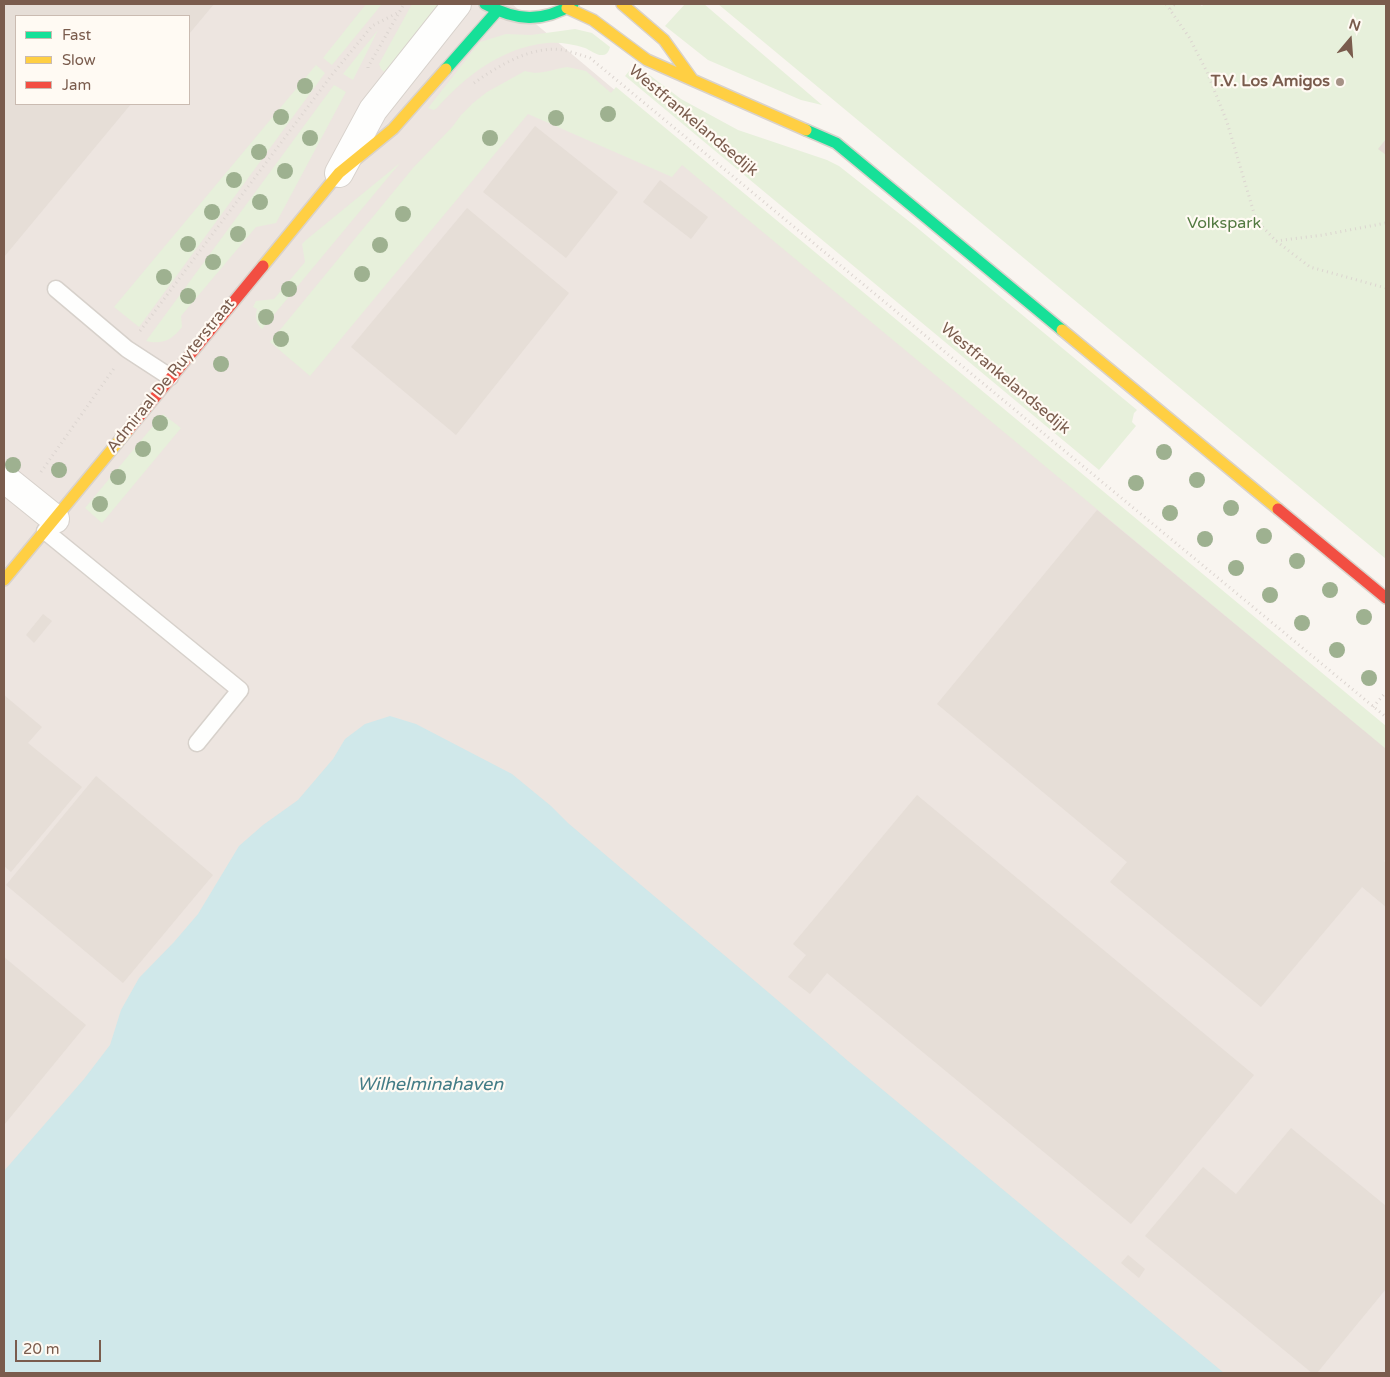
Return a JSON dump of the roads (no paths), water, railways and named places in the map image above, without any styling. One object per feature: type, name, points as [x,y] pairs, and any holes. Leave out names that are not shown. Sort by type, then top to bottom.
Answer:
[{"type":"street","name":"Admiraal De Ruyterstraat","points":[[339,173],[373,110],[457,4]]},
{"type":"street","points":[[485,4],[514,17],[532,18],[550,15],[570,6]]},
{"type":"street","name":"Westfrankelandsedijk","points":[[622,4],[664,40],[692,79]]},
{"type":"street","name":"Westfrankelandsedijk","points":[[570,6],[593,20],[647,60],[836,143],[1386,598]]},
{"type":"street","name":"Admiraal De Ruyterstraat","points":[[4,580],[339,173],[393,129],[497,11]]},
{"type":"street","points":[[4,478],[24,496],[50,525]]},
{"type":"lane","points":[[56,289],[127,348],[170,377]]},
{"type":"lane","points":[[50,525],[240,690],[197,743]]},
{"type":"water","name":"Wilhelminahaven","points":[[390,716],[416,724],[512,774],[848,1061],[1224,1373],[4,1373],[4,1171],[84,1079],[110,1045],[121,1010],[139,978],[198,914],[239,846],[263,825],[298,800],[333,759],[345,739],[365,724]]},
{"type":"place","name":"T.V. Los Amigos","points":[[1340,82]]},
{"type":"park label","name":"Volkspark","points":[[1224,224]]}]
